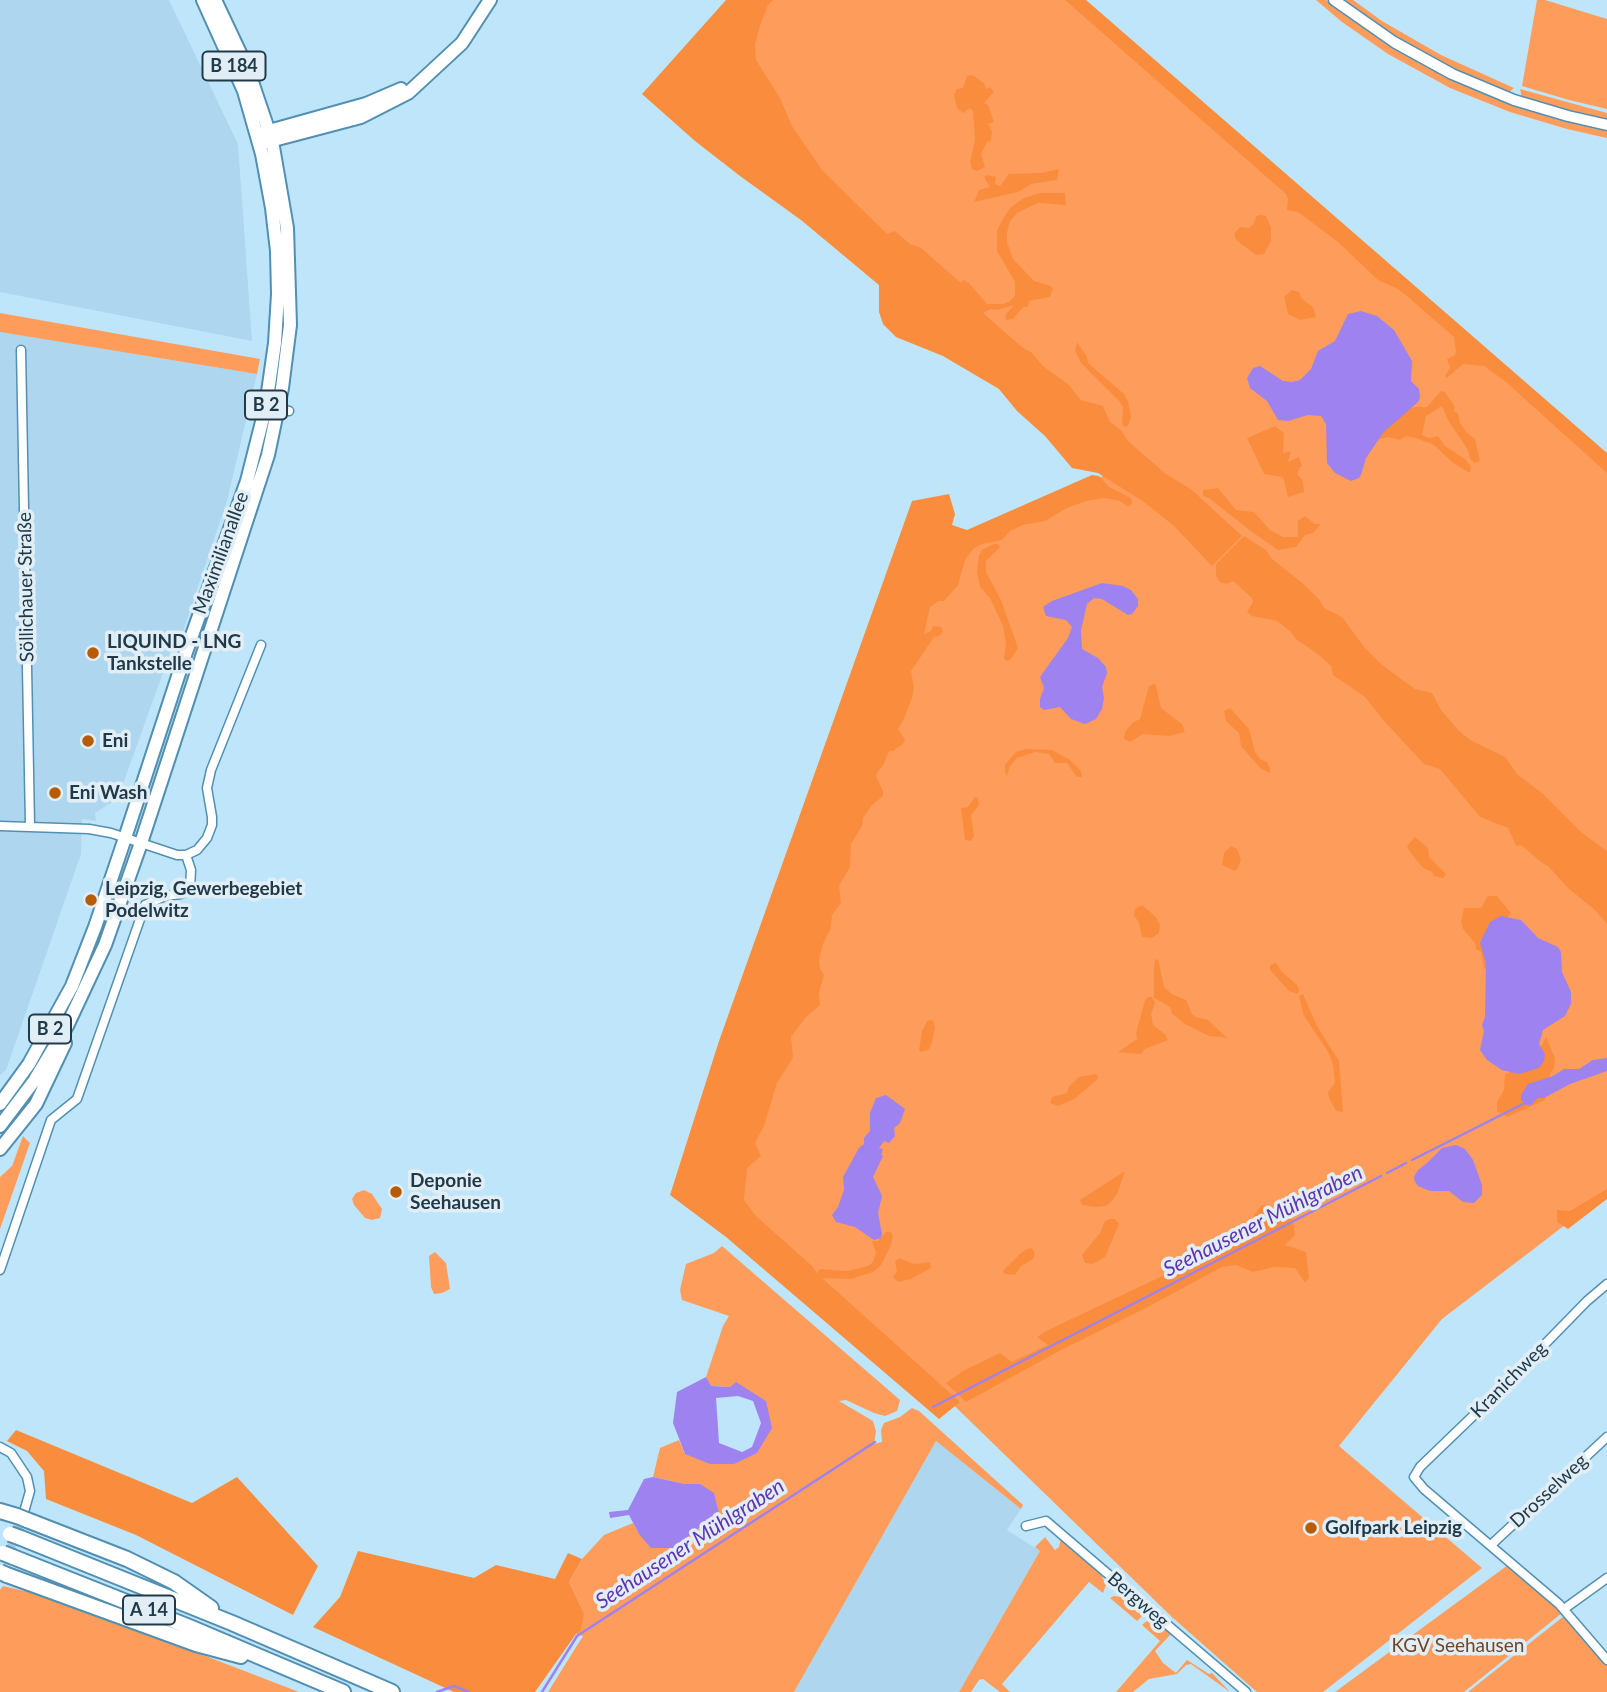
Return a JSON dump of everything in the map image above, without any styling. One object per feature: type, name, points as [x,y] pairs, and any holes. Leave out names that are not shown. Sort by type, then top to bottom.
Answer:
[{"type":"highway","points":[[13,1513],[127,1559],[174,1582],[232,1623]]},
{"type":"highway","name":"A 14","points":[[10,1534],[232,1623],[392,1692]]},
{"type":"highway","name":"A 14","points":[[5,1554],[343,1692]]},
{"type":"highway","points":[[3,1573],[196,1644],[283,1666]]},
{"type":"main road","name":"B 184","points":[[203,0],[265,137]]},
{"type":"main road","name":"Maximilianallee","points":[[0,1126],[34,1081],[67,1026],[105,946],[284,410],[290,290],[286,219],[248,70],[215,0]]},
{"type":"main road","points":[[265,137],[366,104],[421,81],[435,71],[462,43],[489,0]]},
{"type":"main road","name":"Maximilianallee","points":[[0,1104],[29,1064],[72,986],[92,937],[190,642],[247,481],[266,406],[275,343],[277,270],[265,137]]},
{"type":"main road","points":[[0,1149],[45,1088],[67,1040],[67,1026]]},
{"type":"street","points":[[1334,0],[1394,42],[1461,78],[1514,100],[1607,125]]},
{"type":"street","name":"Söllichauer Straße","points":[[21,350],[30,825]]},
{"type":"street","points":[[0,826],[89,829],[186,855],[204,844],[210,832],[212,817],[208,779],[261,645]]},
{"type":"street","points":[[0,1270],[51,1120],[77,1099],[145,905],[164,896],[181,894],[190,888],[191,870],[186,855]]},
{"type":"street","name":"Kranichweg","points":[[1491,1545],[1424,1489],[1414,1477],[1420,1467],[1607,1284]]},
{"type":"street","name":"Drosselweg","points":[[1491,1545],[1607,1437]]},
{"type":"street","points":[[0,1447],[11,1453],[27,1477],[30,1492],[13,1513]]},
{"type":"street","name":"Bergweg","points":[[1026,1526],[1046,1521],[1246,1692]]},
{"type":"street","points":[[1491,1545],[1564,1609],[1607,1660]]},
{"type":"street","points":[[1564,1609],[1607,1578]]},
{"type":"shaded area","points":[[0,0],[169,0],[238,144],[252,341],[0,292]]},
{"type":"shaded area","points":[[726,0],[773,0],[768,5],[760,26],[755,44],[756,60],[780,98],[792,126],[822,170],[887,234],[895,231],[910,244],[921,248],[961,283],[963,280],[969,283],[987,304],[1003,304],[1015,296],[1015,282],[997,251],[997,230],[1010,208],[1024,198],[1040,193],[1065,193],[1066,205],[1038,203],[1017,213],[1010,221],[1007,233],[1013,259],[1034,281],[1051,286],[1053,289],[1050,297],[1029,301],[1028,307],[1023,307],[1013,319],[1006,320],[1005,315],[1014,305],[983,313],[1032,353],[1043,366],[1068,384],[1081,400],[1103,406],[1110,422],[1121,430],[1128,441],[1166,474],[1192,490],[1242,536],[1212,566],[1174,526],[1144,502],[1098,473],[1072,468],[999,389],[943,356],[896,337],[883,324],[879,312],[879,285],[801,220],[695,141],[642,94]]},
{"type":"shaded area","points":[[1065,0],[1086,0],[1607,453],[1607,473],[1506,382],[1484,366],[1463,364],[1447,378],[1445,376],[1450,368],[1447,359],[1455,355],[1456,351],[1454,337],[1407,296],[1378,280],[1338,242],[1298,212],[1287,210],[1286,194]]},
{"type":"shaded area","points":[[972,75],[984,83],[986,89],[990,87],[994,92],[984,103],[988,105],[994,122],[988,124],[992,131],[991,141],[987,142],[981,154],[985,167],[977,171],[972,169],[970,162],[975,140],[973,111],[970,108],[963,113],[957,108],[954,95],[957,89],[963,88],[967,76]]},
{"type":"shaded area","points":[[1059,169],[1057,180],[1031,184],[1018,192],[974,202],[979,190],[990,187],[984,177],[988,175],[996,177],[995,184],[1000,186],[1009,174],[1041,173]]},
{"type":"shaded area","points":[[1256,216],[1266,216],[1271,228],[1271,241],[1264,254],[1256,255],[1236,240],[1234,234],[1240,227],[1249,228]]},
{"type":"shaded area","points":[[1292,290],[1299,292],[1301,298],[1313,307],[1316,317],[1300,320],[1288,314],[1284,297]]},
{"type":"shaded area","points":[[1361,311],[1377,316],[1394,330],[1412,361],[1411,381],[1419,389],[1420,396],[1419,401],[1383,433],[1366,458],[1359,478],[1351,481],[1335,473],[1327,463],[1326,424],[1321,416],[1308,415],[1288,421],[1278,420],[1267,401],[1250,388],[1247,378],[1253,368],[1260,366],[1283,381],[1300,380],[1311,369],[1318,351],[1335,341],[1348,314]]},
{"type":"shaded area","points":[[0,332],[257,374],[227,501],[179,643],[173,645],[118,798],[95,813],[96,821],[82,819],[81,854],[6,1070],[0,1075]]},
{"type":"shaded area","points":[[1077,342],[1088,363],[1124,394],[1131,417],[1128,426],[1124,427],[1122,424],[1123,407],[1119,401],[1081,363],[1075,350]]},
{"type":"shaded area","points":[[1441,391],[1445,392],[1455,407],[1454,411],[1458,413],[1460,423],[1467,433],[1475,439],[1480,461],[1475,463],[1470,459],[1468,450],[1442,406],[1426,416],[1422,435],[1430,438],[1438,436],[1445,446],[1465,459],[1471,467],[1470,473],[1453,463],[1434,445],[1416,438],[1406,436],[1400,440],[1387,437],[1374,441],[1401,411],[1427,407]]},
{"type":"shaded area","points":[[1275,426],[1284,433],[1283,453],[1291,451],[1288,462],[1299,457],[1302,467],[1297,474],[1303,481],[1304,492],[1288,497],[1283,477],[1264,474],[1247,438]]},
{"type":"shaded area","points":[[1092,475],[1099,476],[1109,487],[1129,497],[1132,504],[1128,507],[1120,501],[1105,498],[1086,501],[1045,521],[1023,525],[1010,531],[1002,540],[974,548],[965,560],[958,585],[944,601],[930,607],[924,634],[931,631],[933,626],[941,627],[943,631],[934,637],[911,671],[914,688],[912,698],[898,729],[905,739],[903,744],[889,751],[876,776],[883,796],[863,818],[862,826],[851,844],[850,867],[839,886],[841,903],[832,915],[831,928],[823,944],[819,960],[824,975],[819,993],[820,1005],[806,1017],[791,1037],[793,1058],[777,1083],[764,1126],[755,1143],[761,1156],[747,1168],[746,1203],[756,1216],[817,1273],[820,1269],[847,1271],[868,1266],[873,1262],[876,1253],[872,1241],[878,1241],[886,1232],[891,1232],[891,1245],[881,1265],[873,1272],[851,1279],[822,1278],[960,1402],[939,1419],[726,1237],[670,1195],[719,1041],[912,501],[949,494],[955,514],[952,525],[967,530]]},
{"type":"shaded area","points":[[1218,488],[1236,510],[1254,512],[1270,530],[1283,537],[1298,537],[1298,521],[1305,516],[1315,524],[1321,524],[1313,533],[1305,535],[1296,547],[1278,550],[1203,496],[1203,490]]},
{"type":"shaded area","points":[[1244,536],[1266,550],[1271,558],[1319,599],[1324,608],[1342,617],[1365,648],[1382,665],[1415,689],[1432,693],[1441,710],[1459,731],[1472,741],[1505,757],[1517,774],[1543,794],[1582,833],[1607,851],[1607,924],[1548,866],[1521,845],[1516,846],[1508,828],[1480,817],[1440,769],[1424,764],[1365,697],[1333,675],[1331,666],[1319,655],[1277,621],[1252,616],[1247,612],[1253,602],[1252,598],[1233,581],[1226,584],[1220,582],[1216,576],[1216,564]]},
{"type":"shaded area","points":[[994,544],[1000,547],[986,561],[986,572],[1001,600],[1018,648],[1007,661],[1004,659],[1006,644],[1003,626],[990,598],[980,587],[977,572],[979,555],[983,549]]},
{"type":"shaded area","points":[[1102,583],[1131,590],[1138,599],[1138,606],[1128,615],[1102,599],[1094,598],[1087,604],[1081,630],[1082,649],[1098,658],[1106,667],[1107,673],[1102,687],[1102,709],[1096,719],[1085,724],[1071,719],[1060,707],[1044,710],[1040,707],[1044,688],[1040,677],[1068,638],[1072,627],[1066,620],[1046,616],[1043,607],[1052,601]]},
{"type":"shaded area","points":[[1154,684],[1161,708],[1182,724],[1185,732],[1170,736],[1143,734],[1130,742],[1124,739],[1125,732],[1132,723],[1140,719],[1149,686]]},
{"type":"shaded area","points":[[1230,708],[1249,729],[1255,752],[1260,759],[1267,762],[1270,773],[1261,769],[1241,746],[1239,733],[1226,721],[1224,711]]},
{"type":"shaded area","points":[[1026,749],[1052,750],[1070,760],[1081,771],[1082,777],[1077,777],[1067,763],[1055,763],[1049,754],[1035,752],[1017,758],[1010,766],[1007,776],[1005,765],[1016,752]]},
{"type":"shaded area","points":[[975,797],[978,798],[979,805],[971,815],[974,836],[971,841],[965,840],[961,808],[968,807]]},
{"type":"shaded area","points":[[1415,837],[1428,848],[1429,857],[1446,874],[1443,878],[1434,876],[1422,867],[1410,852],[1407,846]]},
{"type":"shaded area","points":[[1231,846],[1237,849],[1241,859],[1235,871],[1222,865],[1224,853]]},
{"type":"shaded area","points":[[1488,896],[1497,896],[1511,913],[1501,925],[1493,975],[1484,968],[1481,952],[1476,949],[1461,922],[1464,908],[1481,908]]},
{"type":"shaded area","points":[[1142,905],[1156,917],[1160,925],[1159,933],[1152,938],[1142,937],[1134,915],[1135,909]]},
{"type":"shaded area","points":[[1501,916],[1521,920],[1538,938],[1558,947],[1561,952],[1562,972],[1571,992],[1571,1004],[1565,1016],[1543,1030],[1539,1044],[1545,1054],[1544,1061],[1539,1068],[1519,1074],[1502,1070],[1487,1060],[1480,1050],[1485,1017],[1486,963],[1480,943],[1490,922]]},
{"type":"shaded area","points":[[1158,959],[1164,987],[1186,1000],[1192,1014],[1208,1020],[1227,1038],[1209,1036],[1185,1024],[1172,1014],[1170,1007],[1154,998],[1154,967],[1155,960]]},
{"type":"shaded area","points":[[1276,963],[1297,985],[1298,994],[1289,991],[1270,970],[1270,965]]},
{"type":"shaded area","points":[[1303,994],[1317,1026],[1339,1061],[1343,1112],[1336,1111],[1329,1098],[1328,1092],[1335,1083],[1333,1064],[1327,1050],[1304,1016],[1299,996]]},
{"type":"shaded area","points":[[1148,997],[1152,997],[1155,1003],[1151,1014],[1153,1025],[1165,1034],[1168,1040],[1145,1049],[1141,1054],[1118,1052],[1137,1039],[1136,1033]]},
{"type":"shaded area","points":[[933,1020],[935,1027],[931,1046],[921,1052],[922,1031],[927,1021]]},
{"type":"shaded area","points":[[1546,1037],[1555,1058],[1545,1100],[1507,1117],[1497,1111],[1497,1102],[1504,1090],[1505,1074],[1535,1059]]},
{"type":"shaded area","points":[[1607,1058],[1607,1071],[1570,1084],[1544,1098],[1538,1098],[1531,1105],[1521,1100],[1528,1084],[1553,1076],[1564,1069],[1579,1069],[1593,1060]]},
{"type":"shaded area","points":[[1096,1074],[1097,1080],[1074,1099],[1058,1106],[1050,1103],[1052,1097],[1067,1093],[1069,1086],[1079,1077]]},
{"type":"shaded area","points":[[886,1095],[905,1109],[900,1123],[894,1128],[895,1136],[889,1143],[884,1141],[879,1148],[883,1149],[883,1156],[873,1177],[882,1196],[878,1213],[882,1234],[881,1238],[874,1240],[855,1227],[836,1222],[832,1215],[844,1190],[843,1177],[870,1131],[870,1113],[876,1098]]},
{"type":"shaded area","points":[[1456,1145],[1465,1149],[1473,1160],[1482,1185],[1482,1195],[1474,1203],[1463,1202],[1449,1191],[1430,1191],[1415,1182],[1414,1177],[1418,1170],[1442,1148]]},
{"type":"shaded area","points":[[1125,1171],[1117,1194],[1106,1206],[1082,1205],[1080,1200]]},
{"type":"shaded area","points":[[1607,1189],[1607,1199],[1568,1229],[1557,1222],[1557,1210],[1570,1211]]},
{"type":"shaded area","points":[[1262,1205],[1275,1209],[1287,1208],[1292,1213],[1295,1235],[1285,1245],[1306,1252],[1309,1278],[1305,1283],[1295,1268],[1274,1267],[1253,1272],[1236,1265],[1222,1267],[966,1402],[946,1383],[963,1371],[1000,1353],[1012,1362],[1048,1345],[1037,1337],[1207,1255],[1249,1230],[1255,1223],[1254,1215]]},
{"type":"shaded area","points":[[1115,1219],[1119,1224],[1105,1257],[1093,1264],[1085,1263],[1082,1255],[1100,1233],[1105,1221]]},
{"type":"shaded area","points":[[1032,1248],[1035,1254],[1033,1259],[1021,1266],[1015,1275],[1005,1274],[1003,1271],[1021,1253]]},
{"type":"shaded area","points":[[899,1258],[914,1264],[930,1262],[931,1268],[911,1279],[898,1282],[893,1277],[897,1271],[895,1262]]},
{"type":"shaded area","points":[[706,1377],[711,1386],[730,1387],[736,1382],[766,1401],[772,1428],[757,1453],[734,1464],[710,1464],[685,1454],[673,1423],[677,1392]],"holes":[[[738,1396],[753,1401],[761,1423],[752,1447],[742,1452],[719,1443],[716,1398]]]},
{"type":"shaded area","points":[[16,1430],[192,1503],[237,1477],[318,1566],[293,1615],[136,1535],[46,1499],[44,1471],[27,1451],[7,1441]]},
{"type":"shaded area","points":[[936,1441],[1021,1509],[1007,1530],[1040,1551],[959,1692],[794,1692]]},
{"type":"shaded area","points":[[653,1477],[685,1484],[700,1484],[714,1493],[719,1513],[673,1548],[651,1548],[639,1534],[629,1515],[610,1518],[609,1512],[628,1510],[644,1479]]},
{"type":"shaded area","points":[[358,1551],[474,1578],[496,1565],[555,1579],[568,1553],[582,1559],[569,1582],[584,1613],[581,1630],[535,1692],[454,1692],[313,1627],[340,1597]]},
{"type":"green space","name":"Golfpark Leipzig","points":[[737,0],[1076,0],[1607,461],[1607,1193],[1442,1319],[1339,1446],[1482,1568],[1323,1692],[1257,1692],[1173,1618],[936,1388],[725,1195],[943,546],[1117,470],[670,75]]},
{"type":"green space","points":[[1316,0],[1326,0],[1370,32],[1457,82],[1535,111],[1607,130],[1607,138],[1510,112],[1450,88],[1388,54]]},
{"type":"green space","points":[[1341,0],[1353,0],[1382,21],[1441,55],[1514,88],[1508,93],[1452,70],[1396,38]]},
{"type":"green space","points":[[1537,0],[1607,19],[1607,109],[1522,86]]},
{"type":"green space","points":[[1520,89],[1607,113],[1607,120],[1522,98]]},
{"type":"green space","points":[[0,313],[260,359],[257,374],[0,332]]},
{"type":"green space","points":[[23,1136],[30,1143],[0,1229],[0,1177],[12,1166]]},
{"type":"green space","points":[[364,1190],[372,1194],[382,1209],[380,1218],[365,1218],[354,1205],[352,1199],[356,1193]]},
{"type":"green space","points":[[722,1246],[900,1400],[897,1411],[885,1416],[846,1400],[839,1401],[873,1421],[876,1431],[874,1444],[882,1442],[881,1430],[884,1423],[900,1417],[912,1408],[919,1411],[1023,1505],[1021,1509],[936,1441],[794,1692],[548,1692],[583,1636],[576,1634],[584,1613],[569,1582],[582,1559],[604,1535],[633,1523],[639,1534],[673,1548],[709,1522],[700,1485],[653,1477],[660,1448],[679,1440],[685,1454],[757,1453],[766,1401],[730,1387],[710,1386],[706,1377],[729,1316],[682,1300],[680,1290],[686,1264],[714,1253]]},
{"type":"green space","points":[[435,1252],[446,1263],[450,1289],[434,1294],[429,1256]]},
{"type":"green space","points":[[1045,1537],[1055,1550],[1059,1547],[1061,1538],[1100,1572],[1106,1585],[1103,1593],[1089,1582],[1002,1684],[1010,1692],[1000,1692],[983,1679],[979,1680],[971,1692],[959,1692],[1040,1551],[1035,1547]]},
{"type":"green space","name":"KGV Seehausen","points":[[1508,1565],[1562,1613],[1464,1692],[1335,1692]]},
{"type":"green space","points":[[3,1586],[55,1598],[299,1692],[0,1692],[0,1590]]},
{"type":"green space","points":[[1110,1598],[1130,1598],[1144,1614],[1137,1621]]},
{"type":"green space","name":"KGV Seehausen","points":[[1564,1616],[1607,1665],[1607,1692],[1468,1692]]},
{"type":"green space","points":[[1152,1617],[1171,1634],[1155,1651],[1163,1663],[1176,1673],[1187,1660],[1209,1674],[1212,1673],[1230,1692],[1191,1664],[1177,1674],[1149,1679],[1133,1692],[1116,1692],[1160,1641],[1142,1625]]},
{"type":"waterway","name":"Seehausener Mühlgraben","points":[[1412,1160],[1525,1103]]},
{"type":"waterway","name":"Seehausener Mühlgraben","points":[[1387,1173],[1406,1163]]},
{"type":"waterway","name":"Seehausener Mühlgraben","points":[[933,1407],[1381,1176]]},
{"type":"waterway","name":"Seehausener Mühlgraben","points":[[542,1692],[577,1636],[875,1442]]},
{"type":"waterway","points":[[437,1692],[454,1686],[469,1692]]},
{"type":"tunnel","points":[[1,1575],[23,1515]]},
{"type":"place","name":"LIQUIND - LNG Tankstelle","points":[[93,653]]},
{"type":"place","name":"Eni","points":[[88,741]]},
{"type":"place","name":"Eni Wash","points":[[55,793]]},
{"type":"place","name":"Leipzig, Gewerbegebiet Podelwitz","points":[[91,900]]},
{"type":"place","name":"Deponie Seehausen","points":[[396,1192]]},
{"type":"place","name":"Golfpark Leipzig","points":[[1311,1528]]}]
